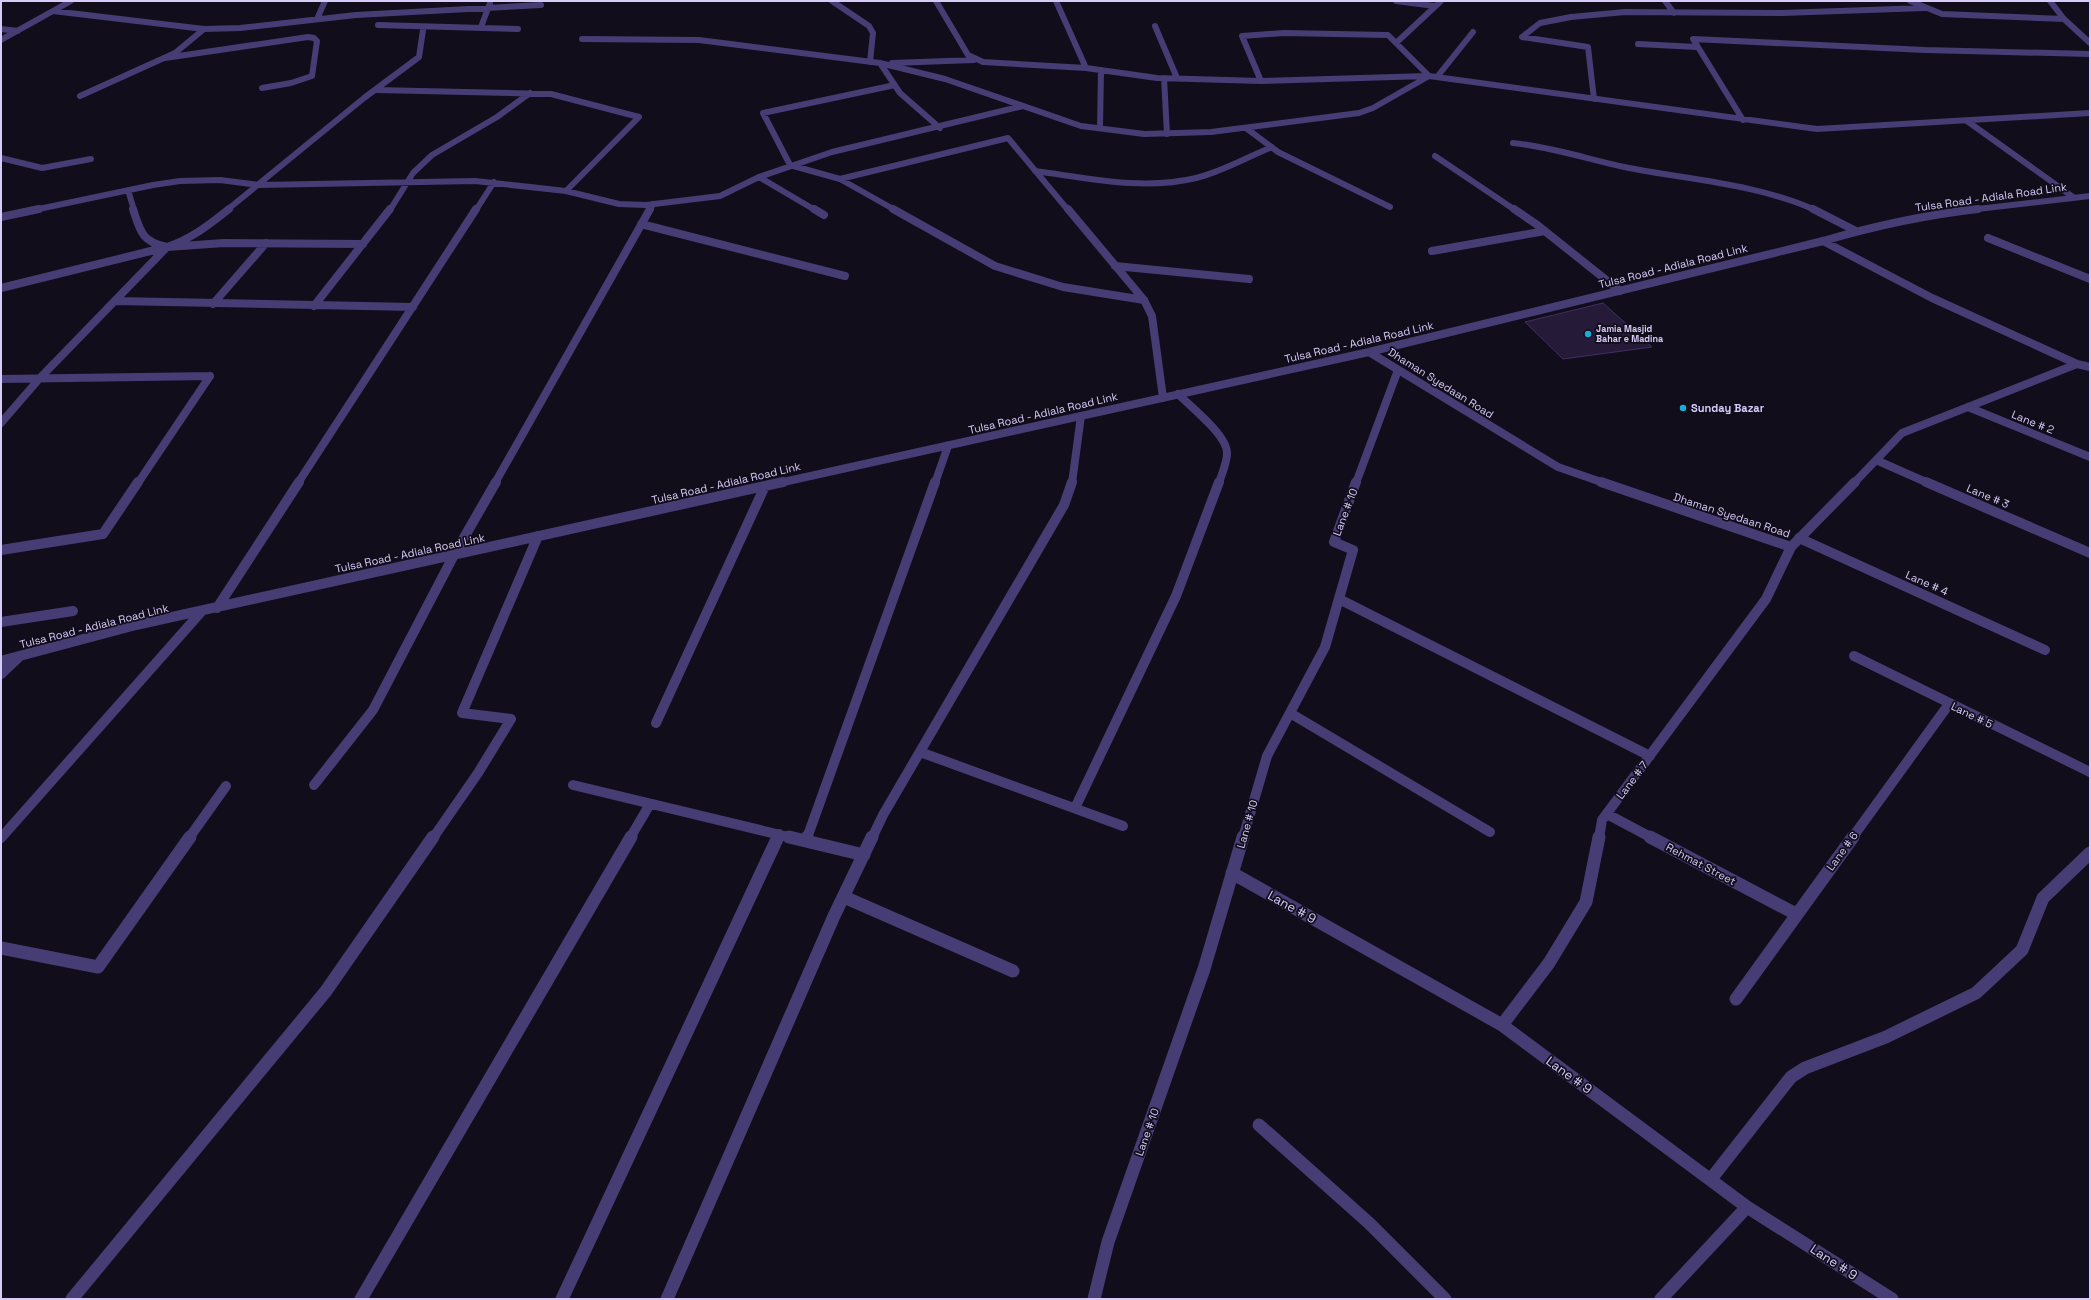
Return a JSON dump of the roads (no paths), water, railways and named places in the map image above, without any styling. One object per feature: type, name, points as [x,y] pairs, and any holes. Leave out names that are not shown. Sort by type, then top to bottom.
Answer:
[{"type":"street","points":[[1,40],[71,1]]},
{"type":"street","points":[[317,19],[325,1]]},
{"type":"street","points":[[482,27],[490,1]]},
{"type":"street","points":[[936,1],[968,56],[974,60]]},
{"type":"street","points":[[1056,1],[1086,68]]},
{"type":"street","points":[[1396,1],[1435,6]]},
{"type":"street","points":[[1396,43],[1441,1]]},
{"type":"street","points":[[1665,1],[1674,13]]},
{"type":"street","points":[[1910,1],[1942,14],[2064,19]]},
{"type":"street","points":[[2050,1],[2064,19],[2090,43]]},
{"type":"street","points":[[837,2],[869,26],[873,33],[870,62]]},
{"type":"street","points":[[53,11],[204,29],[240,28],[317,19],[489,7],[541,5]]},
{"type":"street","points":[[1594,99],[1588,46],[1522,37],[1540,23],[1571,17],[1625,12],[1790,13],[1925,8]]},
{"type":"street","points":[[378,26],[408,28],[482,27],[518,29]]},
{"type":"street","points":[[1155,26],[1177,78]]},
{"type":"street","points":[[1,29],[18,31]]},
{"type":"street","points":[[80,96],[175,53],[204,29]]},
{"type":"street","points":[[1,288],[179,244],[203,230],[419,57],[423,30]]},
{"type":"street","points":[[1437,77],[1473,32]]},
{"type":"street","points":[[1261,81],[1242,36],[1284,33],[1388,35],[1429,76]]},
{"type":"street","points":[[165,58],[308,37],[314,38],[317,41],[312,76],[291,83],[262,88]]},
{"type":"street","points":[[1743,120],[1692,40],[1694,38],[1940,51],[2090,54]]},
{"type":"street","points":[[582,39],[699,40],[880,63],[974,60],[983,62],[1086,68],[1164,78],[1261,81],[1429,76],[1817,129],[2090,113]]},
{"type":"street","points":[[1638,44],[1697,47]]},
{"type":"street","points":[[880,63],[900,93],[940,128]]},
{"type":"street","points":[[880,63],[945,79],[1081,126],[1144,134],[1211,132],[1359,113],[1373,108],[1429,76]]},
{"type":"street","points":[[1100,128],[1101,70]]},
{"type":"street","points":[[1164,78],[1167,134]]},
{"type":"street","points":[[895,85],[763,113],[790,165],[840,179],[995,266],[1063,287],[1144,300]]},
{"type":"street","points":[[376,90],[551,94],[639,118],[566,191]]},
{"type":"street","points":[[314,306],[386,216],[409,182],[413,173],[432,155],[497,118],[530,93]]},
{"type":"street","points":[[1,217],[128,190],[180,181],[220,180],[259,184],[322,185],[409,182],[494,182],[566,191],[619,204],[652,204],[720,196],[759,177],[790,165],[832,152],[940,128],[1023,106]]},
{"type":"street","points":[[1967,121],[2074,197]]},
{"type":"street","points":[[1246,128],[1272,147],[1390,207]]},
{"type":"street","points":[[840,179],[1008,138],[1144,300],[1152,316],[1163,398]]},
{"type":"street","points":[[1513,143],[1549,147],[1627,168],[1764,194],[1798,203],[1822,213],[1856,231]]},
{"type":"street","points":[[1036,171],[1130,183],[1170,181],[1196,178],[1272,147]]},
{"type":"street","points":[[1435,156],[1545,231],[1620,290]]},
{"type":"street","points":[[1,158],[42,168],[91,159]]},
{"type":"street","points":[[759,177],[824,215]]},
{"type":"street","points":[[217,608],[494,182]]},
{"type":"street","points":[[128,190],[136,219],[147,239],[151,243],[167,247],[224,243],[363,244]]},
{"type":"street","name":"Tulsa Road - Adiala Road Link","points":[[1,660],[136,625],[1369,352],[1823,241],[1856,231],[1934,214],[2090,196]]},
{"type":"street","points":[[314,785],[373,710],[454,555],[652,204]]},
{"type":"street","points":[[641,224],[845,276]]},
{"type":"street","points":[[1432,251],[1545,231]]},
{"type":"street","points":[[1988,238],[2090,279]]},
{"type":"street","points":[[1823,241],[1932,298],[2077,364],[2090,368]]},
{"type":"street","points":[[213,304],[266,243]]},
{"type":"street","points":[[1,424],[38,379],[116,301],[167,247]]},
{"type":"street","points":[[1115,266],[1249,279]]},
{"type":"street","points":[[116,301],[413,307]]},
{"type":"street","name":"Dhaman Syedaan Road","points":[[1369,352],[1558,467],[1791,547],[1902,433],[2077,364]]},
{"type":"street","name":"Lane # 10","points":[[1094,1299],[1108,1242],[1204,969],[1267,756],[1325,647],[1353,550],[1334,542],[1398,370]]},
{"type":"street","points":[[1,379],[210,376],[103,534],[1,550]]},
{"type":"street","points":[[1075,808],[1176,596],[1226,463],[1227,451],[1222,438],[1178,394]]},
{"type":"street","name":"Lane # 2","points":[[1968,407],[2090,457]]},
{"type":"street","points":[[667,1299],[844,897],[883,815],[1064,505],[1074,476],[1081,416]]},
{"type":"street","points":[[806,841],[948,446]]},
{"type":"street","name":"Lane # 3","points":[[1876,460],[2090,553]]},
{"type":"street","points":[[656,723],[765,486]]},
{"type":"street","points":[[72,1299],[326,991],[478,773],[511,719],[462,714],[538,536]]},
{"type":"street","name":"Lane # 4","points":[[1799,538],[2046,650]]},
{"type":"street","name":"Lane # 7","points":[[1502,1025],[1549,963],[1586,902],[1602,820],[1766,599],[1791,547]]},
{"type":"street","points":[[1339,599],[1650,756]]},
{"type":"street","points":[[1,622],[73,611]]},
{"type":"street","points":[[1,838],[202,611]]},
{"type":"street","points":[[1,674],[20,656]]},
{"type":"street","name":"Lane # 5","points":[[1854,656],[2090,772]]},
{"type":"street","name":"Lane # 6","points":[[1736,999],[1949,704]]},
{"type":"street","points":[[1290,713],[1490,832]]},
{"type":"street","points":[[920,752],[1123,826]]},
{"type":"street","points":[[573,785],[864,855]]},
{"type":"street","points":[[1,948],[98,967],[226,786]]},
{"type":"street","points":[[361,1299],[650,804]]},
{"type":"street","name":"Rehmat Street","points":[[1606,814],[1796,914]]},
{"type":"street","points":[[562,1299],[779,834]]},
{"type":"street","points":[[1711,1179],[1791,1077],[1805,1068],[1886,1037],[1976,993],[2022,950],[2042,898],[2090,853]]},
{"type":"street","name":"Lane # 9","points":[[1232,873],[1502,1025],[1747,1207],[1892,1299]]},
{"type":"street","points":[[844,897],[1013,971]]},
{"type":"street","points":[[1259,1125],[1370,1223],[1445,1299]]},
{"type":"street","points":[[1661,1299],[1747,1207]]},
{"type":"place","name":"Jamia Masjid Bahar e Madina","points":[[1588,334]]},
{"type":"place","name":"Sunday Bazar","points":[[1683,408]]}]
